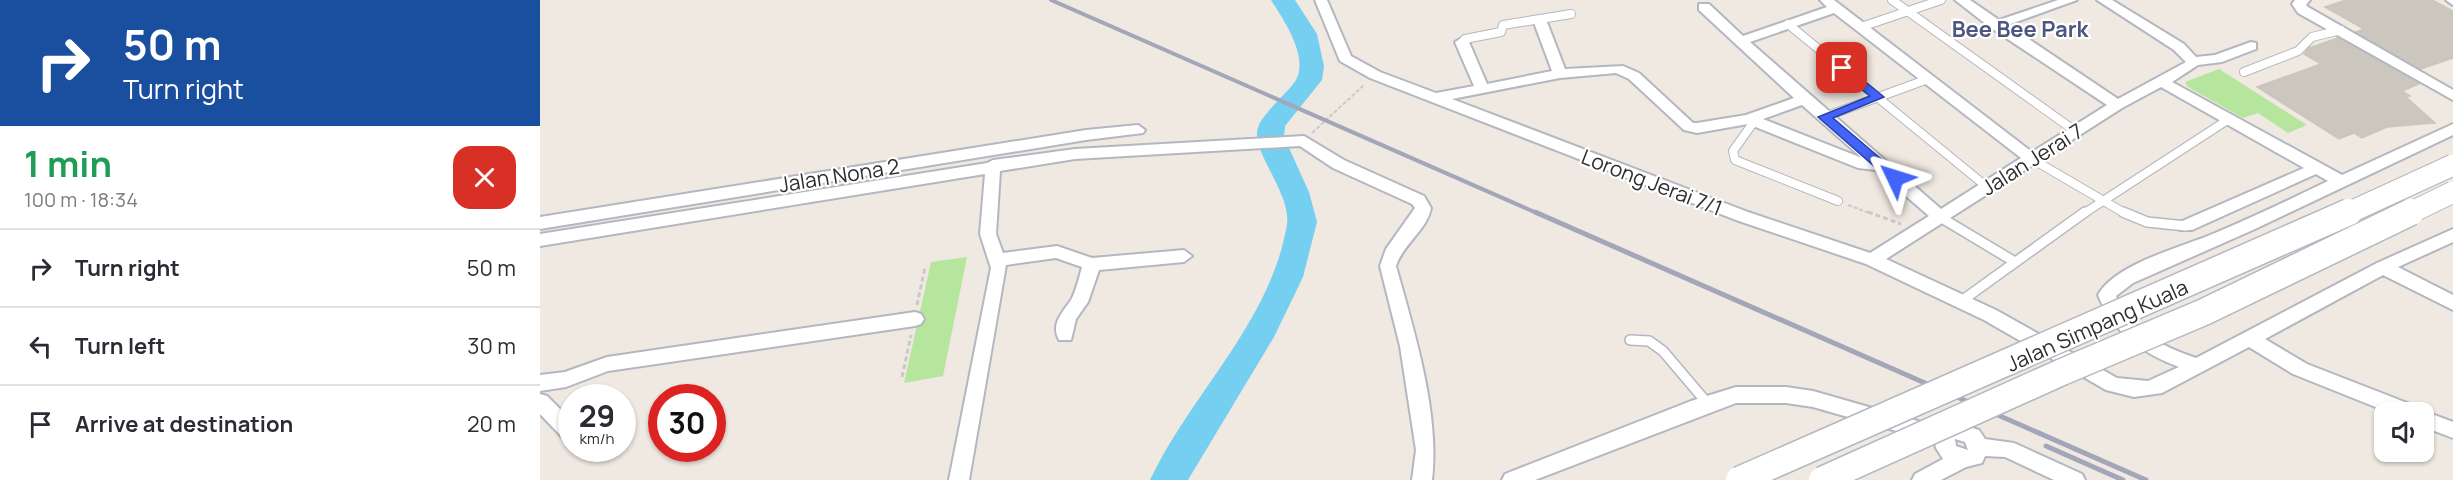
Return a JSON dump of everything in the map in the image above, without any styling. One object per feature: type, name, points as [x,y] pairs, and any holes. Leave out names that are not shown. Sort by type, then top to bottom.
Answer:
[{"type":"main road","name":"Jalan Simpang Kuala","points":[[1739,480],[2228,267],[2453,165]]},
{"type":"main road","name":"Jalan Simpang Kuala","points":[[1822,480],[2062,372],[2204,312],[2453,192]]},
{"type":"street","name":"Lorong Jerai 7/1","points":[[1321,0],[1345,58],[1375,75],[1742,216],[1872,260],[1990,315],[2122,388],[2148,389],[2197,366],[2383,267],[2453,235]]},
{"type":"street","points":[[1961,0],[2117,105]]},
{"type":"street","points":[[1996,25],[2071,0]]},
{"type":"street","points":[[2103,0],[2179,47],[2193,62],[2217,59],[2251,46]]},
{"type":"street","points":[[2304,0],[2299,2],[2299,7],[2453,96]]},
{"type":"street","points":[[1741,40],[1788,24],[1831,4],[2032,159]]},
{"type":"street","points":[[1704,7],[1824,117],[1940,217]]},
{"type":"street","points":[[1540,20],[1560,74]]},
{"type":"street","points":[[1462,42],[1482,89]]},
{"type":"street","name":"Jalan Jerai 7","points":[[1872,260],[2117,105],[2191,66],[2193,62]]},
{"type":"street","points":[[1435,98],[1560,74],[1618,69],[1634,76],[1689,127],[1705,128],[1751,121],[1805,99]]},
{"type":"street","points":[[2160,81],[2340,181]]},
{"type":"street","points":[[1751,121],[1863,164],[1880,165]]},
{"type":"street","points":[[2197,366],[2153,347],[2125,326],[2109,304],[2107,295],[2111,288],[2131,276],[2220,238],[2453,129]]},
{"type":"street","name":"Jalan Nona 2","points":[[540,223],[1075,137],[1138,130]]},
{"type":"street","points":[[540,240],[993,165],[1085,153],[1299,141],[1335,161],[1418,200],[1423,208],[1422,213],[1392,253],[1388,266],[1408,346],[1426,450],[1422,480]]},
{"type":"street","points":[[959,480],[999,268],[988,234],[993,165]]},
{"type":"street","points":[[2186,226],[2317,168]]},
{"type":"street","points":[[997,260],[1057,252],[1092,264],[1184,256]]},
{"type":"street","points":[[1065,335],[1067,318],[1079,302],[1092,264]]},
{"type":"street","points":[[2383,267],[2453,303]]},
{"type":"street","points":[[540,383],[566,379],[607,364],[915,319]]},
{"type":"street","points":[[2249,338],[2300,369],[2383,402]]},
{"type":"street","points":[[1512,480],[1736,395],[1762,394],[1813,399],[1944,437],[1952,430],[1959,430],[1972,436],[1971,453]]},
{"type":"street","points":[[540,402],[558,420]]},
{"type":"street","points":[[2434,423],[2453,430]]},
{"type":"street","points":[[1922,480],[1971,453],[2007,449],[2075,480]]},
{"type":"lane","points":[[1892,0],[2075,132]]},
{"type":"lane","points":[[1862,27],[1941,0]]},
{"type":"lane","points":[[1462,42],[1465,39],[1501,32],[1503,25],[1571,14]]},
{"type":"lane","points":[[1788,24],[1987,188]]},
{"type":"lane","points":[[2244,72],[2298,51],[2312,37],[2340,30]]},
{"type":"lane","points":[[1824,117],[1928,79]]},
{"type":"lane","points":[[1960,302],[2102,200],[2229,119]]},
{"type":"lane","points":[[1751,121],[1732,151],[1735,160],[1838,201]]},
{"type":"lane","points":[[2032,159],[2102,200],[2158,225],[2186,226]]},
{"type":"lane","points":[[1940,217],[2015,262]]},
{"type":"lane","points":[[1630,340],[1648,341],[1663,351],[1708,404]]},
{"type":"path","points":[[1299,141],[1375,75]]},
{"type":"path","points":[[1838,201],[1920,230]]},
{"type":"green space","points":[[2219,69],[2307,125],[2288,133],[2258,113],[2243,118],[2188,87],[2185,82]]},
{"type":"green space","points":[[967,257],[943,376],[904,383],[931,262]]},
{"type":"building","points":[[2346,0],[2432,0],[2453,11],[2453,58],[2421,69],[2356,32],[2364,29],[2325,7]]},
{"type":"building","points":[[2338,38],[2419,84],[2402,91],[2410,96],[2406,97],[2435,123],[2387,127],[2362,138],[2354,133],[2339,139],[2257,87],[2321,64],[2304,54],[2309,48]]},
{"type":"waterway","points":[[1168,480],[1230,377],[1258,337],[1287,277],[1302,222],[1295,192],[1270,137],[1272,124],[1309,80],[1311,66],[1305,34],[1283,0]]},
{"type":"railway","points":[[1051,0],[1539,214]]},
{"type":"railway","points":[[1535,212],[2146,480]]},
{"type":"railway","points":[[2046,446],[2123,480]]},
{"type":"district","name":"Bee Bee Park","points":[[2020,29]]},
{"type":"route","points":[[1842,68],[1878,97],[1824,117],[1895,178]]}]
